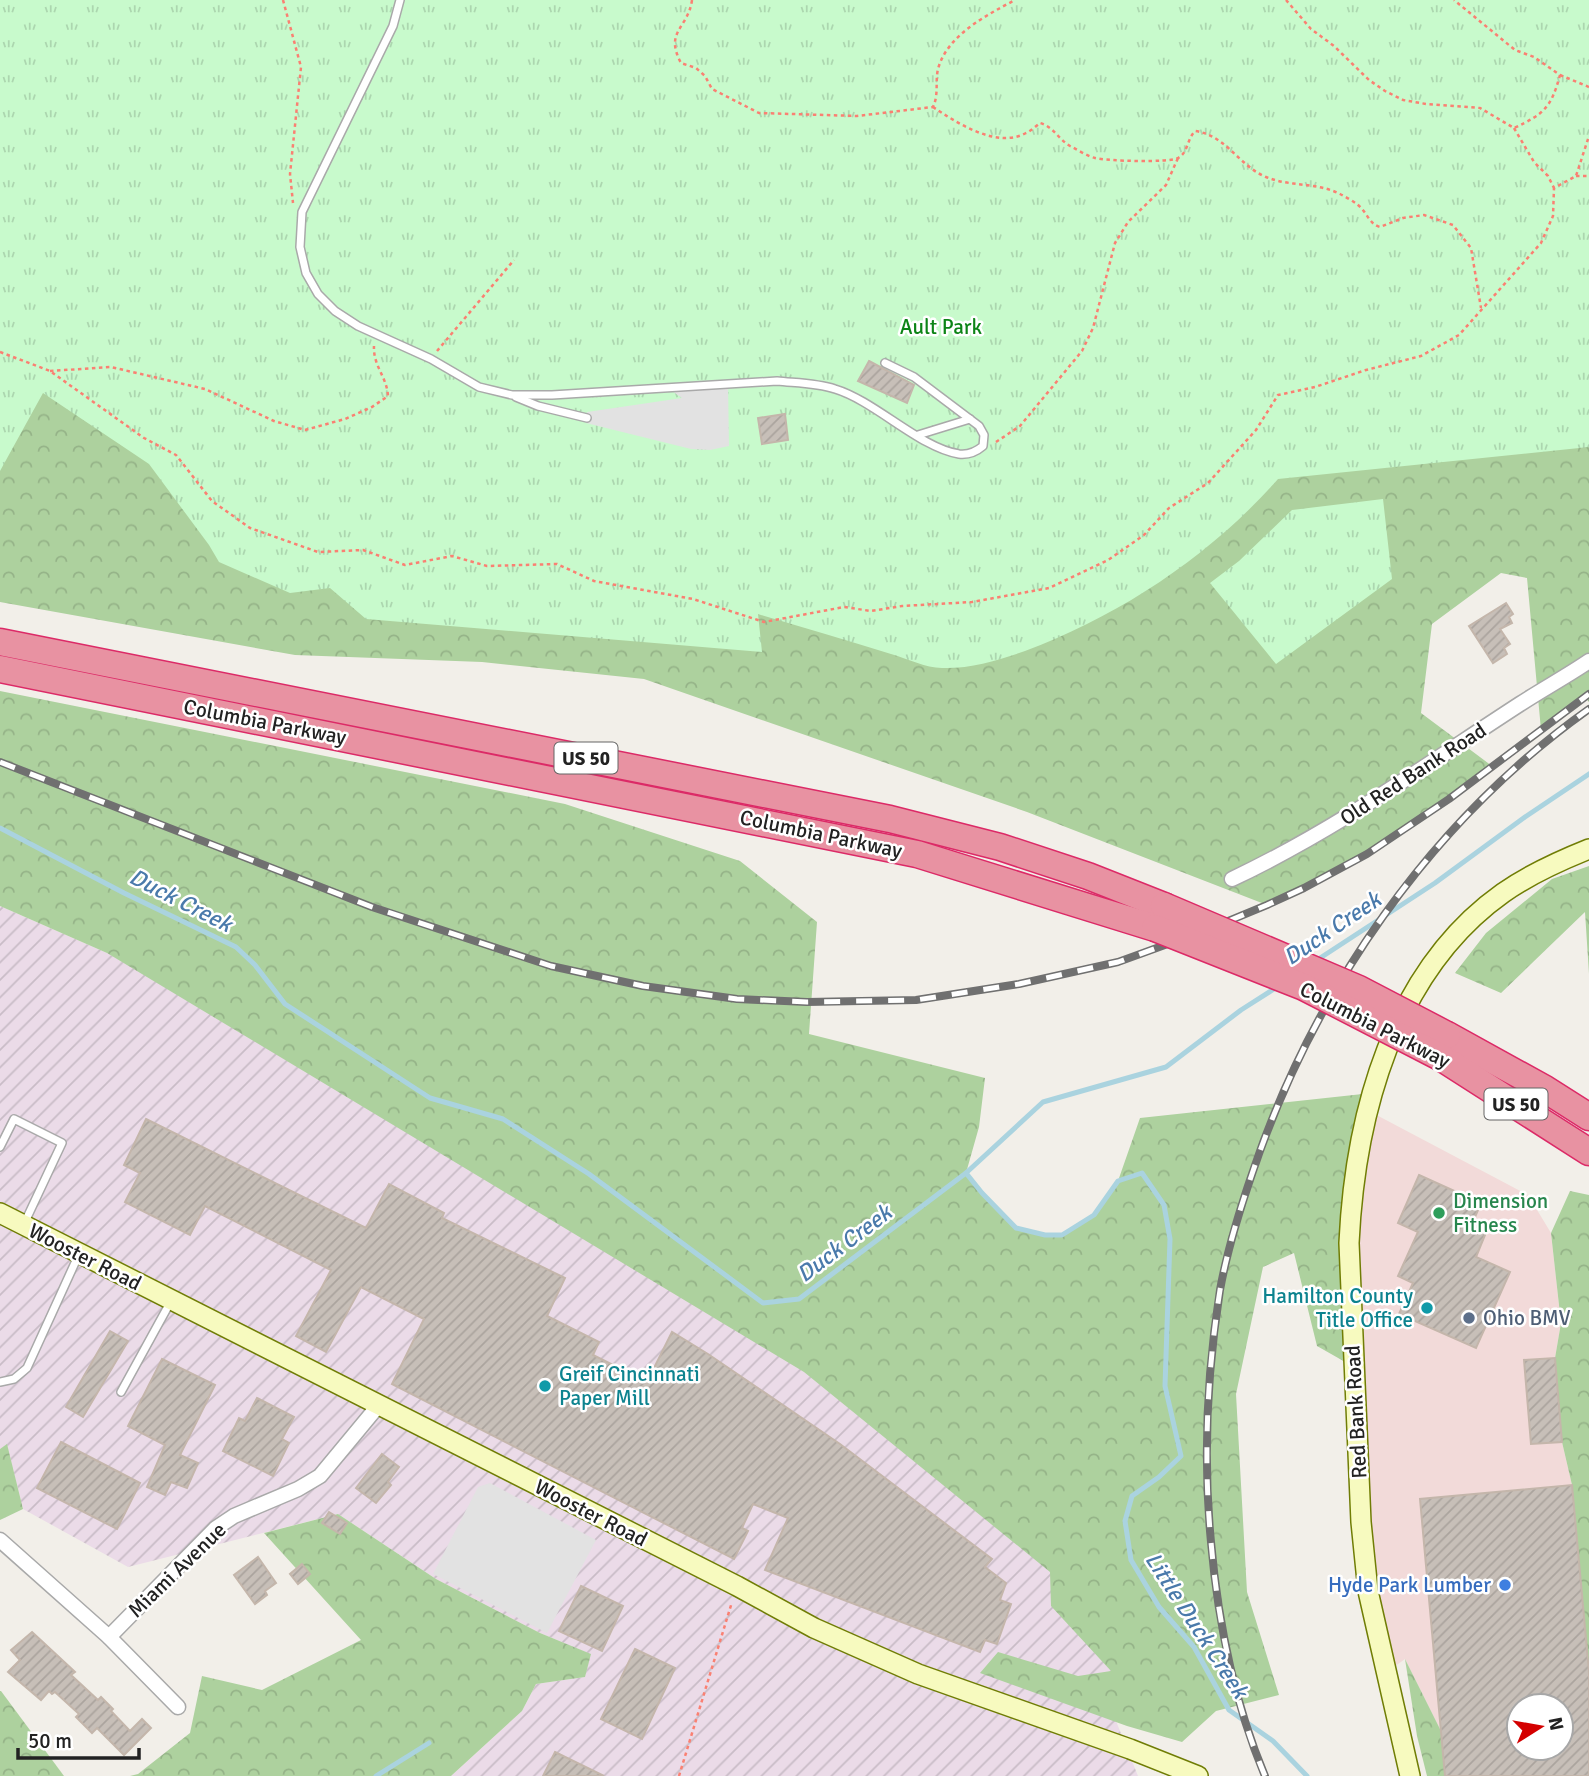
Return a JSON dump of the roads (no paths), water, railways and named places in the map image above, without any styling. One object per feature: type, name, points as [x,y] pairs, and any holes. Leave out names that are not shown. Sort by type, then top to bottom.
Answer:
[{"type":"highway","name":"Columbia Parkway","points":[[0,642],[890,819],[1000,848],[1088,876],[1159,917]]},
{"type":"highway","name":"Columbia Parkway","points":[[0,669],[917,854],[1159,917],[1359,989],[1444,1046],[1589,1152]]},
{"type":"highway","name":"Columbia Parkway","points":[[1444,1046],[1545,1089],[1589,1117]]},
{"type":"street","name":"Old Red Bank Road","points":[[1232,879],[1288,853],[1392,789],[1506,706],[1589,662]]},
{"type":"street","name":"Red Bank Road","points":[[1410,1776],[1368,1591],[1361,1522],[1349,1243],[1357,1154],[1380,1068],[1403,1015],[1430,967],[1453,938],[1503,893],[1543,868],[1589,849]]},
{"type":"street","name":"Wooster Road","points":[[0,1213],[737,1586],[814,1628],[918,1674],[1198,1776]]},
{"type":"street","name":"Miami Avenue","points":[[109,1637],[216,1528],[234,1516],[298,1489],[320,1476],[378,1406]]},
{"type":"street","points":[[0,1540],[109,1637],[178,1707]]},
{"type":"lane","points":[[400,0],[393,26],[302,212],[300,247],[306,272],[318,294],[335,311],[375,333],[431,359],[479,387],[587,418]]},
{"type":"lane","points":[[512,395],[552,395],[777,381],[809,384],[835,389],[857,398],[932,444],[959,454],[976,452],[983,446],[984,435],[979,426],[915,377],[885,363]]},
{"type":"lane","points":[[918,435],[970,419]]},
{"type":"lane","points":[[0,1147],[14,1119],[62,1143],[23,1225]]},
{"type":"lane","points":[[0,1382],[14,1379],[27,1368],[79,1253]]},
{"type":"lane","points":[[121,1392],[172,1301]]},
{"type":"waterway","name":"Duck Creek","points":[[1314,962],[1435,883],[1589,774]]},
{"type":"waterway","name":"Duck Creek","points":[[0,828],[124,893],[236,947],[255,965],[285,1004],[430,1098],[503,1119],[589,1174],[763,1303],[799,1299],[966,1173],[1043,1102],[1166,1067],[1241,1010],[1277,987]]},
{"type":"waterway","name":"Little Duck Creek","points":[[966,1173],[1016,1228],[1045,1235],[1062,1235],[1094,1215],[1118,1181],[1142,1173],[1164,1205],[1170,1239],[1165,1386],[1181,1456],[1159,1477],[1132,1496],[1125,1521],[1131,1560],[1159,1607],[1194,1647],[1229,1710],[1273,1741],[1307,1776]]},
{"type":"waterway","points":[[376,1776],[429,1743]]},
{"type":"railway","points":[[0,762],[372,907],[551,966],[643,986],[737,999],[807,1002],[916,1000],[1019,984],[1118,962],[1267,905],[1367,854],[1449,799],[1589,694]]},
{"type":"railway","points":[[1265,1776],[1244,1719],[1223,1632],[1214,1572],[1207,1479],[1212,1353],[1220,1290],[1238,1217],[1278,1106],[1308,1040],[1344,976],[1384,915],[1429,857],[1478,803],[1532,754],[1589,709]]},
{"type":"place","name":"Dimension Fitness","points":[[1439,1213]]},
{"type":"place","name":"Hamilton County Title Office","points":[[1427,1308]]},
{"type":"place","name":"Ohio BMV","points":[[1469,1318]]},
{"type":"place","name":"Greif Cincinnati Paper Mill","points":[[545,1386]]},
{"type":"place","name":"Hyde Park Lumber","points":[[1505,1585]]},
{"type":"park label","name":"Ault Park","points":[[941,327]]}]
